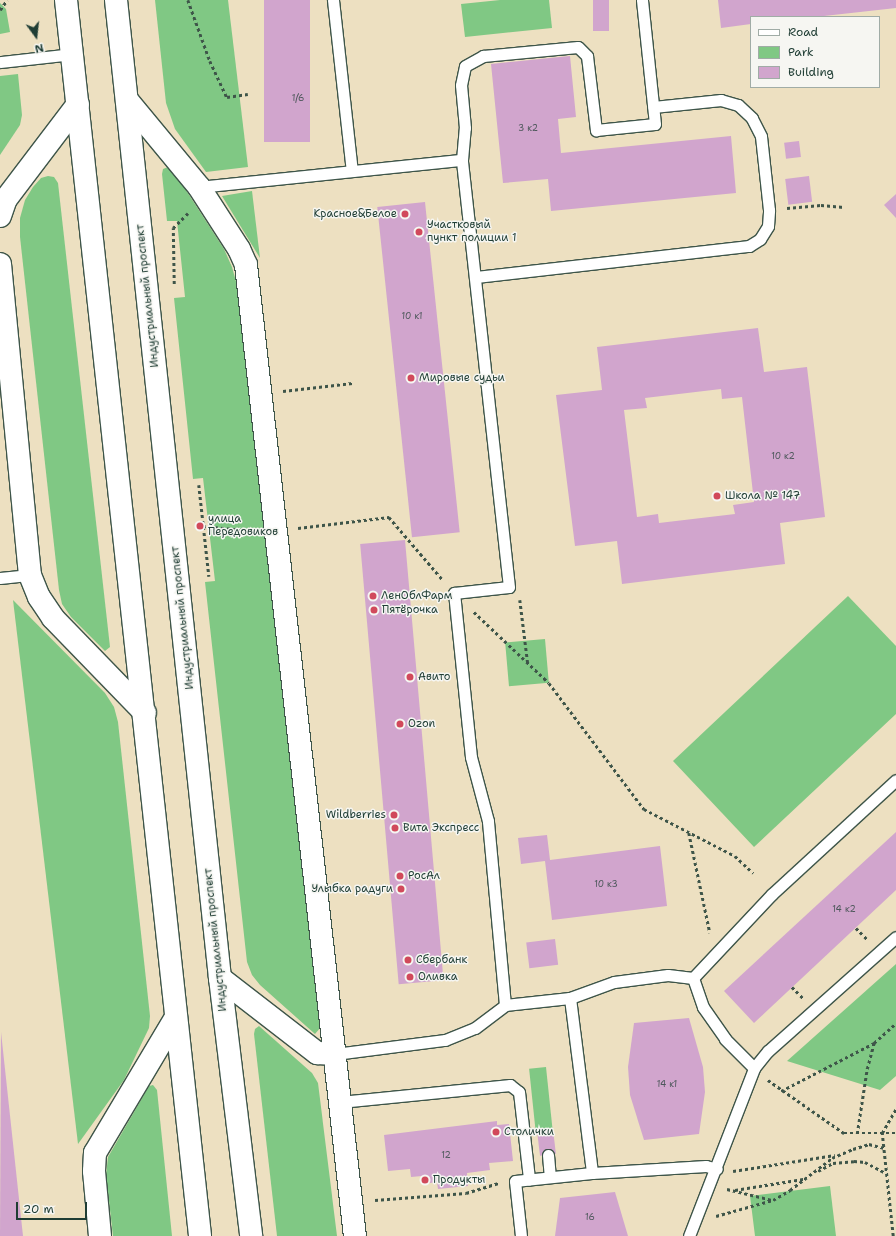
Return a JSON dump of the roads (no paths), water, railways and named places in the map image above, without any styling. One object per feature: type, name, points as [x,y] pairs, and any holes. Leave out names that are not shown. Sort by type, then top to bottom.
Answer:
[{"type":"main road","points":[[66,0],[145,713],[200,1236]]},
{"type":"main road","name":"Индустриальный проспект","points":[[116,0],[220,978],[251,1236]]},
{"type":"main road","points":[[127,100],[199,187],[239,249],[249,282],[355,1236]]},
{"type":"main road","points":[[0,216],[6,199],[78,104]]},
{"type":"main road","points":[[0,264],[30,574],[39,597],[53,618],[145,713]]},
{"type":"main road","points":[[220,978],[317,1053],[335,1054]]},
{"type":"main road","points":[[100,1236],[94,1171],[95,1153],[176,1018]]},
{"type":"lane","points":[[334,0],[352,171]]},
{"type":"lane","points":[[505,1005],[488,822],[471,758],[454,593],[509,587],[462,160],[465,128],[460,85],[465,66],[483,56],[578,47],[587,56],[596,130],[655,124],[642,0]]},
{"type":"lane","points":[[0,62],[72,54]]},
{"type":"lane","points":[[476,277],[749,246],[760,239],[768,226],[769,210],[760,136],[752,118],[738,106],[721,100],[653,107]]},
{"type":"lane","points":[[199,187],[462,160]]},
{"type":"lane","points":[[0,578],[30,574]]},
{"type":"lane","points":[[694,978],[772,894],[896,780]]},
{"type":"lane","points":[[689,1236],[717,1169],[754,1068],[768,1051],[896,937]]},
{"type":"lane","points":[[335,1054],[445,1040],[474,1028],[505,1005],[570,998],[614,982],[668,975],[694,978]]},
{"type":"lane","points":[[694,978],[703,1007],[725,1039],[754,1068]]},
{"type":"lane","points":[[570,998],[592,1173]]},
{"type":"lane","points":[[340,1102],[510,1085],[519,1092],[529,1179]]},
{"type":"lane","points":[[548,1155],[550,1177]]},
{"type":"lane","points":[[521,1236],[515,1181],[592,1173],[706,1166],[717,1169]]},
{"type":"place","name":"Красное&Белое","points":[[405,214]]},
{"type":"place","name":"Участковый пункт полиции 1","points":[[419,232]]},
{"type":"place","name":"Мировые судьи","points":[[411,378]]},
{"type":"place","name":"Школа № 147","points":[[717,496]]},
{"type":"place","name":"улица Передовиков","points":[[200,526]]},
{"type":"place","name":"ЛенОблФарм","points":[[373,596]]},
{"type":"place","name":"Пятёрочка","points":[[374,610]]},
{"type":"place","name":"Авито","points":[[410,677]]},
{"type":"place","name":"Ozon","points":[[400,724]]},
{"type":"place","name":"Wildberries","points":[[394,815]]},
{"type":"place","name":"Вита Экспресс","points":[[395,828]]},
{"type":"place","name":"РосАл","points":[[400,876]]},
{"type":"place","name":"Улыбка радуги","points":[[401,889]]},
{"type":"place","name":"Сбербанк","points":[[408,960]]},
{"type":"place","name":"Оливка","points":[[410,977]]},
{"type":"place","name":"Столички","points":[[496,1132]]},
{"type":"place","name":"Продукты","points":[[425,1180]]}]
